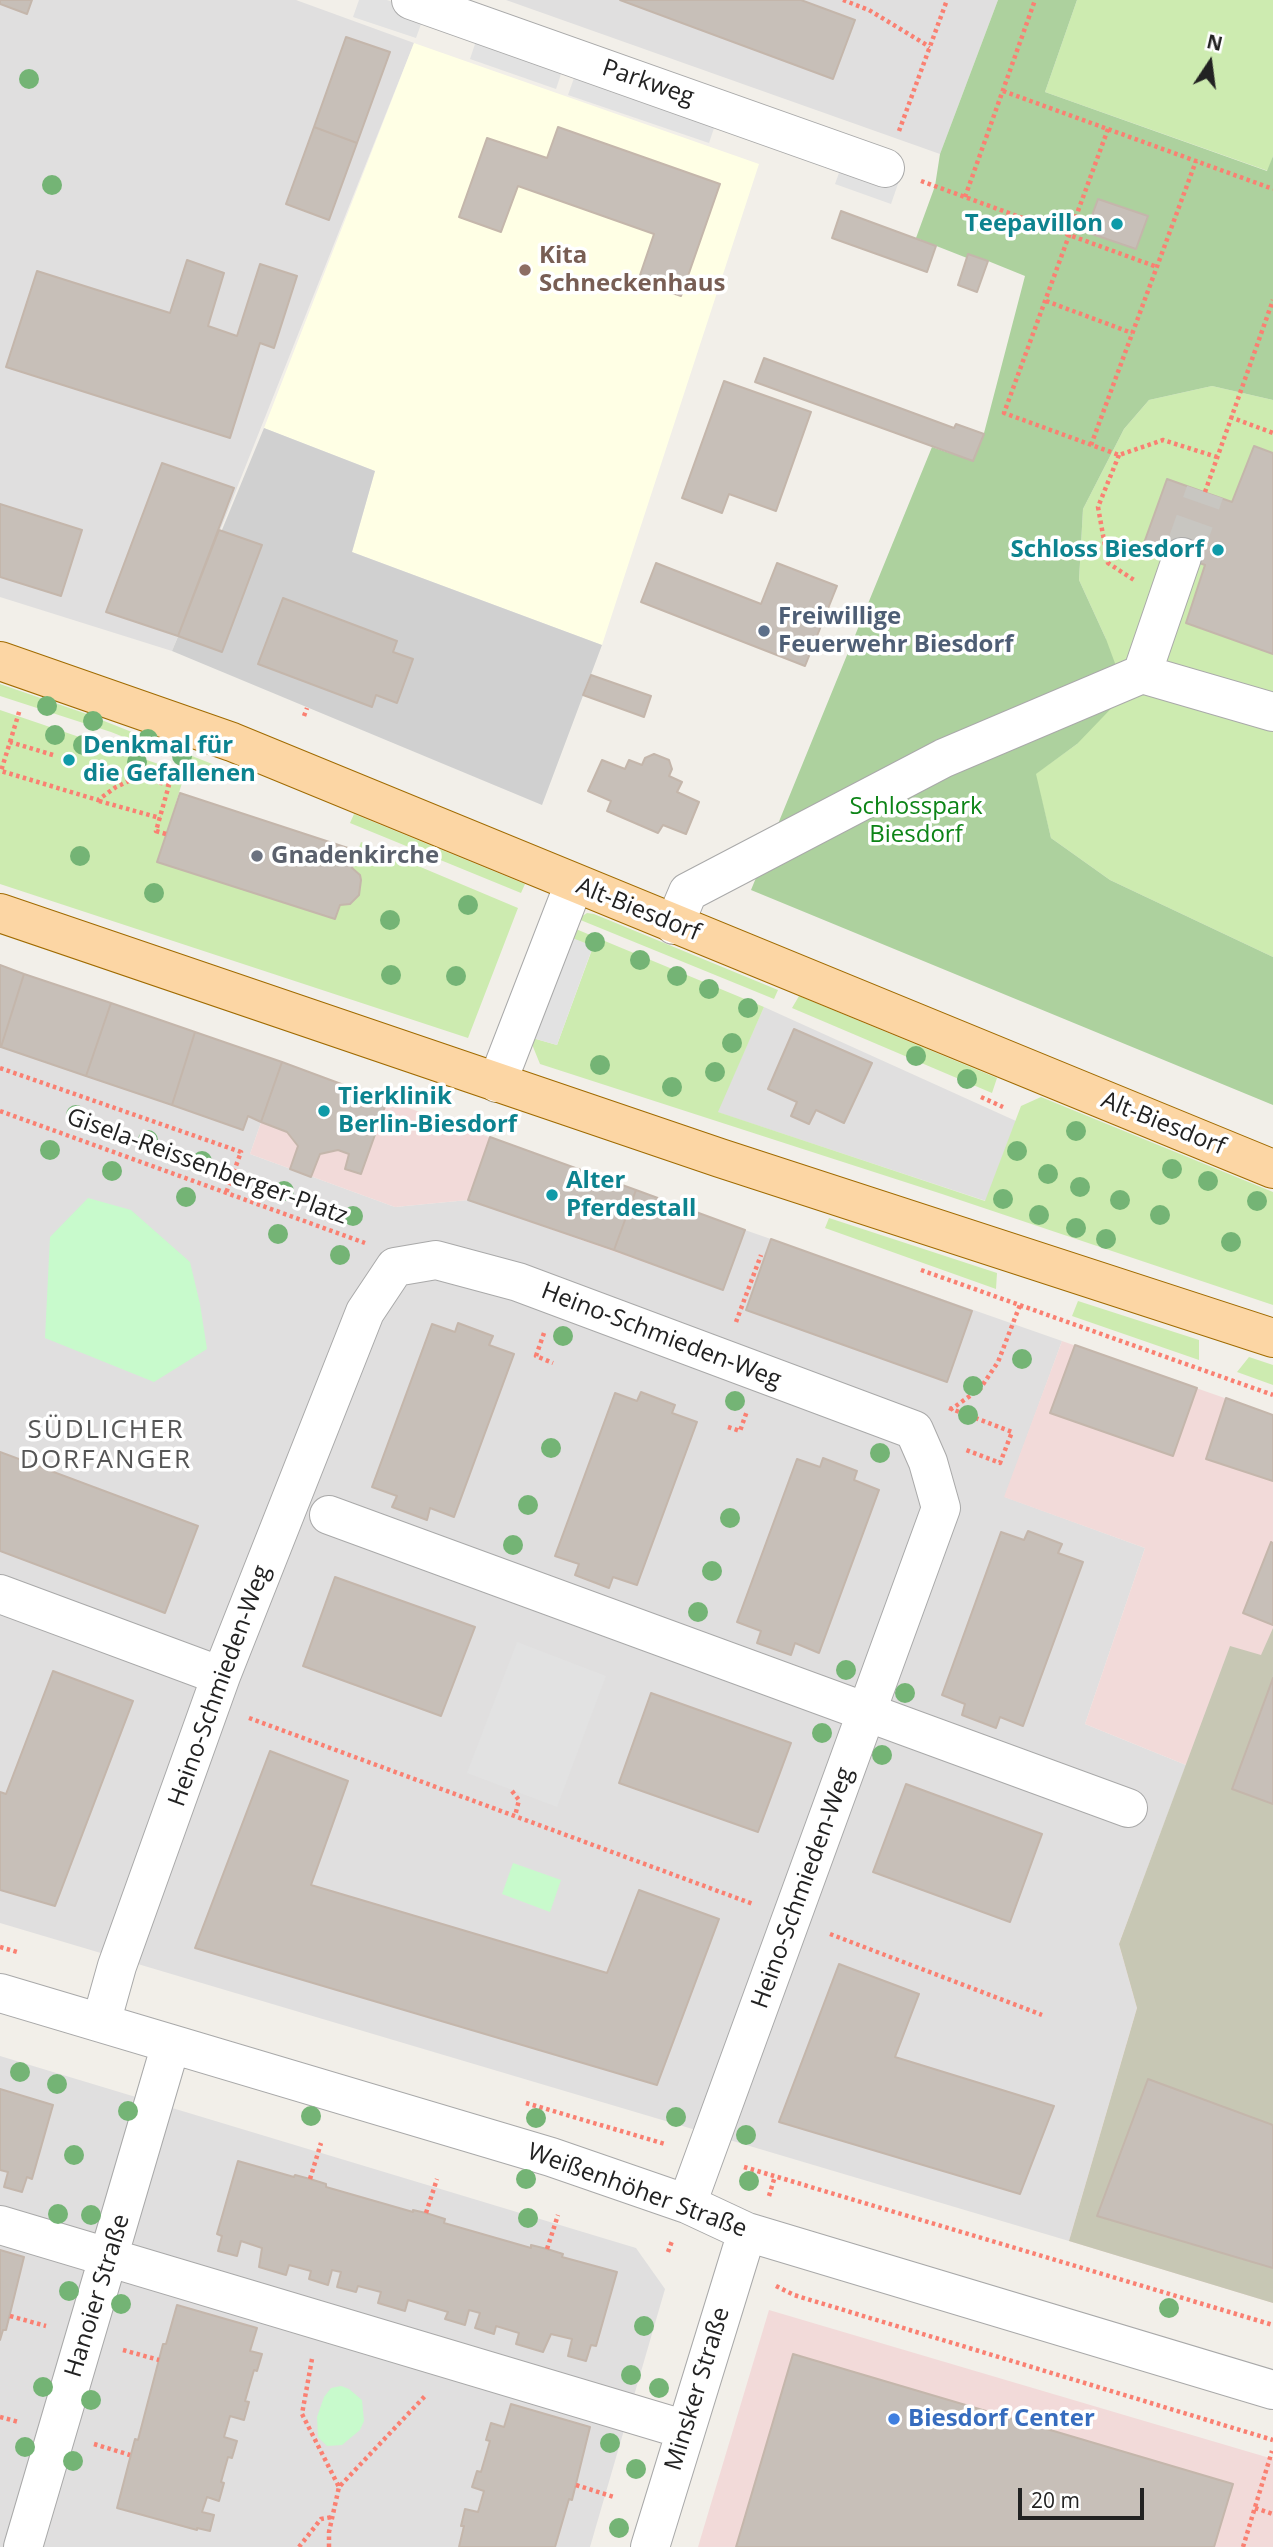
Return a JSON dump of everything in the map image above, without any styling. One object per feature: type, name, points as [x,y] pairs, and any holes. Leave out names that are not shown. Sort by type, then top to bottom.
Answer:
[{"type":"main road","name":"Alt-Biesdorf","points":[[0,661],[232,742],[1273,1170]]},
{"type":"main road","points":[[0,913],[497,1083],[1273,1338]]},
{"type":"street","name":"Parkweg","points":[[420,1],[884,168]]},
{"type":"street","points":[[1142,674],[1182,557]]},
{"type":"street","points":[[674,925],[688,891],[944,758],[1142,674],[1273,712]]},
{"type":"street","points":[[497,1083],[574,884]]},
{"type":"street","name":"Heino-Schmieden-Weg","points":[[101,2023],[117,1966],[216,1690],[365,1312],[394,1267],[436,1260],[518,1282],[914,1430],[928,1462],[941,1508],[687,2204]]},
{"type":"street","points":[[329,1515],[1128,1808]]},
{"type":"street","points":[[0,1594],[216,1690]]},
{"type":"street","name":"Weißenhöher Straße","points":[[0,1993],[551,2157],[687,2204],[747,2232],[1273,2390]]},
{"type":"street","name":"Hanoier Straße","points":[[23,2547],[171,2044]]},
{"type":"street","points":[[0,2225],[685,2430]]},
{"type":"street","name":"Minsker Straße","points":[[650,2547],[747,2232]]},
{"type":"path","points":[[843,0],[869,10],[930,47]]},
{"type":"path","points":[[947,0],[884,168],[1157,267]]},
{"type":"path","points":[[965,197],[1035,0]]},
{"type":"path","points":[[1003,92],[1273,189]]},
{"type":"path","points":[[1108,130],[1004,413],[1119,455],[1163,440],[1217,457]]},
{"type":"path","points":[[1091,446],[1196,161]]},
{"type":"path","points":[[1205,492],[1273,300]]},
{"type":"path","points":[[1045,301],[1132,333]]},
{"type":"path","points":[[1230,417],[1273,433]]},
{"type":"path","points":[[1119,455],[1098,507],[1108,563],[1166,603]]},
{"type":"path","points":[[304,716],[307,708]]},
{"type":"path","points":[[17,717],[1,771],[160,818]]},
{"type":"path","points":[[10,742],[53,755]]},
{"type":"path","points":[[166,834],[156,831],[169,785],[179,763]]},
{"type":"path","points":[[98,800],[137,777],[169,785]]},
{"type":"path","points":[[0,1068],[241,1152],[226,1193]]},
{"type":"path","name":"Gisela-Reissenberger-Platz","points":[[0,1111],[376,1247],[394,1267]]},
{"type":"path","points":[[963,1449],[1000,1463],[1012,1432],[951,1408],[980,1389],[998,1362],[1020,1305]]},
{"type":"path","points":[[216,1690],[515,1816],[1042,2015]]},
{"type":"path","points":[[512,1791],[519,1800],[515,1816]]},
{"type":"path","points":[[0,1947],[25,1954]]},
{"type":"path","points":[[513,2100],[1273,2325]]},
{"type":"path","points":[[310,2179],[321,2143]]},
{"type":"path","points":[[426,2213],[437,2179]]},
{"type":"path","points":[[547,2249],[558,2215]]},
{"type":"path","points":[[10,2316],[48,2326]]},
{"type":"path","points":[[319,2320],[302,2414],[339,2487]]},
{"type":"path","points":[[121,2349],[159,2360]]},
{"type":"path","points":[[329,2547],[339,2487],[448,2372],[452,2360]]},
{"type":"path","points":[[0,2417],[19,2422]]},
{"type":"path","points":[[93,2444],[130,2455]]},
{"type":"path","points":[[1243,2547],[1272,2451]]},
{"type":"path","points":[[576,2485],[614,2497]]},
{"type":"path","points":[[1255,2508],[1273,2514]]},
{"type":"path","points":[[299,2547],[321,2519],[332,2517]]},
{"type":"shaded area","points":[[0,0],[296,0],[414,43],[172,651],[0,597]]},
{"type":"shaded area","points":[[359,0],[387,0],[425,13],[416,38],[353,17]]},
{"type":"shaded area","points":[[506,0],[998,0],[940,154]]},
{"type":"shaded area","points":[[480,29],[566,59],[556,89],[470,59]]},
{"type":"shaded area","name":"Kita Schneckenhaus","points":[[414,43],[759,164],[602,645],[352,552],[375,471],[264,428]]},
{"type":"shaded area","points":[[579,64],[719,113],[709,143],[568,95]]},
{"type":"shaded area","points":[[844,159],[900,178],[891,204],[835,184]]},
{"type":"shaded area","points":[[264,428],[375,471],[352,552],[602,645],[542,805],[172,651]]},
{"type":"shaded area","points":[[567,936],[593,946],[557,1045],[529,1037]]},
{"type":"shaded area","points":[[0,965],[282,1062],[250,1154],[395,1207],[468,1200],[723,1289],[745,1230],[1062,1341],[1005,1497],[1145,1548],[1085,1724],[1186,1765],[1119,1944],[1137,2008],[1069,2241],[0,1923]]},
{"type":"shaded area","points":[[764,1007],[1016,1121],[986,1201],[717,1112]]},
{"type":"shaded area","points":[[282,1062],[745,1230],[723,1290],[468,1200],[395,1207],[250,1154]]},
{"type":"shaded area","points":[[1062,1341],[1273,1415],[1273,2303],[1069,2241],[1137,2008],[1119,1944],[1186,1765],[1085,1724],[1145,1548],[1004,1497]]},
{"type":"shaded area","points":[[1273,1628],[1273,2303],[1069,2241],[1137,2008],[1119,1944],[1230,1646],[1261,1655]]},
{"type":"shaded area","points":[[517,1642],[606,1676],[557,1807],[467,1773]]},
{"type":"shaded area","points":[[0,2056],[636,2248],[665,2289],[590,2547],[0,2547]]},
{"type":"shaded area","name":"Biesdorf Center","points":[[769,2310],[1273,2459],[1273,2547],[698,2547]]},
{"type":"green space","name":"Schlosspark Biesdorf","points":[[998,0],[1077,0],[1045,92],[1267,171],[1273,156],[1273,400],[1212,386],[1149,400],[1124,429],[1083,509],[1079,580],[1106,639],[1126,693],[1077,744],[1036,774],[1051,838],[1110,880],[1273,957],[1273,1105],[751,890],[932,447],[973,461],[984,433],[1025,276],[969,254],[967,258],[916,238],[935,186],[940,154]]},
{"type":"green space","points":[[1077,0],[1273,0],[1273,156],[1268,171],[1045,92]]},
{"type":"green space","points":[[1212,386],[1273,400],[1273,957],[1110,880],[1051,838],[1035,774],[1077,744],[1106,639],[1079,580],[1083,509],[1124,429],[1149,400]]},
{"type":"green space","points":[[0,684],[84,713],[255,781],[233,780],[111,732],[0,696]]},
{"type":"green space","points":[[0,710],[185,773],[158,862],[335,919],[340,905],[350,904],[359,895],[360,875],[352,868],[361,842],[518,908],[468,1038],[0,884]]},
{"type":"green space","points":[[354,814],[525,884],[521,893],[350,823]]},
{"type":"green space","points":[[587,913],[778,990],[774,999],[578,919]]},
{"type":"green space","points":[[571,927],[764,1007],[718,1112],[985,1201],[1021,1106],[1041,1097],[1273,1192],[1273,1305],[540,1064],[529,1037],[557,1045],[593,947],[567,936]]},
{"type":"green space","points":[[799,996],[997,1078],[992,1093],[792,1008]]},
{"type":"green space","points":[[88,1198],[131,1210],[190,1262],[207,1349],[154,1382],[45,1338],[50,1237]]},
{"type":"green space","points":[[829,1218],[997,1273],[996,1289],[825,1228]]},
{"type":"green space","points":[[1078,1301],[1199,1340],[1199,1360],[1072,1316]]},
{"type":"green space","points":[[1249,1357],[1273,1365],[1273,1385],[1237,1372]]},
{"type":"green space","points":[[513,1863],[561,1880],[550,1912],[502,1894]]},
{"type":"green space","points":[[341,2386],[362,2400],[364,2421],[360,2430],[342,2445],[327,2446],[318,2437],[317,2417],[324,2397],[331,2388]]},
{"type":"building","points":[[0,0],[32,0],[27,14],[0,4]]},
{"type":"building","points":[[620,0],[801,0],[855,20],[833,79]]},
{"type":"building","points":[[346,37],[390,52],[357,143],[314,127]]},
{"type":"building","points":[[314,127],[357,143],[329,220],[286,204]]},
{"type":"building","points":[[558,127],[720,184],[681,296],[638,281],[654,234],[518,186],[501,232],[459,217],[487,138],[547,158]]},
{"type":"building","name":"Teepavillon","points":[[1098,199],[1148,216],[1136,249],[1086,232]]},
{"type":"building","points":[[841,211],[936,246],[927,272],[832,238]]},
{"type":"building","points":[[968,254],[988,261],[977,292],[958,285]]},
{"type":"building","points":[[187,260],[224,273],[208,326],[237,336],[260,264],[297,276],[274,348],[260,343],[230,438],[6,367],[37,271],[170,313]]},
{"type":"building","points":[[764,358],[954,428],[956,424],[984,434],[973,461],[755,382]]},
{"type":"building","points":[[724,381],[811,412],[776,511],[729,494],[722,513],[682,498]]},
{"type":"building","name":"Schloss Biesdorf","points":[[1254,446],[1273,453],[1273,654],[1186,623],[1205,565],[1144,543],[1167,479],[1232,502]]},
{"type":"building","points":[[162,463],[234,488],[178,636],[106,612]]},
{"type":"building","points":[[0,504],[82,530],[61,596],[0,577]]},
{"type":"building","points":[[219,530],[262,545],[222,652],[178,636]]},
{"type":"building","points":[[656,563],[761,604],[777,563],[837,586],[805,666],[641,602]]},
{"type":"building","points":[[283,598],[397,641],[393,652],[413,659],[397,703],[376,695],[372,707],[258,664]]},
{"type":"building","points":[[591,675],[651,696],[644,717],[583,695]]},
{"type":"building","points":[[654,754],[669,760],[672,769],[669,776],[682,782],[677,792],[699,802],[686,834],[663,825],[658,833],[607,811],[611,801],[588,791],[602,760],[625,769],[629,760],[642,765],[645,758]]},
{"type":"building","name":"Gnadenkirche","points":[[180,793],[357,851],[352,868],[360,875],[359,895],[350,904],[340,905],[335,919],[157,862]]},
{"type":"building","points":[[0,965],[24,974],[1,1047],[0,1047]]},
{"type":"building","points":[[24,974],[111,1003],[86,1076],[1,1047]]},
{"type":"building","points":[[111,1003],[195,1032],[172,1105],[86,1076]]},
{"type":"building","points":[[794,1029],[872,1063],[844,1123],[816,1110],[809,1124],[791,1116],[797,1102],[768,1089]]},
{"type":"building","points":[[195,1032],[282,1062],[261,1122],[248,1116],[243,1130],[172,1105]]},
{"type":"building","name":"Tierklinik Berlin-Biesdorf","points":[[282,1062],[387,1101],[361,1174],[345,1169],[349,1154],[338,1150],[320,1154],[311,1177],[290,1169],[298,1146],[287,1132],[261,1122]]},
{"type":"building","name":"Alter Pferdestall","points":[[490,1137],[636,1190],[614,1250],[468,1200]]},
{"type":"building","points":[[636,1190],[745,1230],[723,1290],[614,1250]]},
{"type":"building","points":[[771,1239],[972,1311],[947,1382],[746,1310]]},
{"type":"building","points":[[458,1323],[493,1336],[489,1345],[514,1354],[454,1517],[430,1508],[427,1520],[392,1507],[397,1496],[372,1487],[432,1324],[455,1332]]},
{"type":"building","points":[[1075,1345],[1197,1388],[1173,1456],[1050,1413]]},
{"type":"building","points":[[641,1392],[675,1405],[672,1413],[697,1422],[637,1585],[613,1577],[609,1588],[575,1575],[579,1564],[555,1556],[615,1393],[637,1401]]},
{"type":"building","points":[[1226,1398],[1273,1415],[1273,1481],[1206,1459]]},
{"type":"building","points":[[0,1452],[198,1526],[165,1613],[0,1551]]},
{"type":"building","points":[[823,1458],[857,1471],[854,1480],[879,1490],[819,1653],[795,1643],[791,1655],[757,1643],[761,1631],[737,1622],[797,1459],[820,1467]]},
{"type":"building","points":[[1028,1531],[1062,1544],[1058,1553],[1083,1562],[1023,1726],[1000,1717],[996,1728],[962,1715],[965,1704],[942,1695],[1001,1532],[1024,1540]]},
{"type":"building","points":[[1271,1542],[1273,1543],[1273,1625],[1243,1613]]},
{"type":"building","points":[[335,1577],[475,1627],[441,1716],[303,1666]]},
{"type":"building","points":[[53,1671],[133,1701],[55,1906],[0,1890],[0,1792],[6,1794]]},
{"type":"building","points":[[1273,1678],[1273,1804],[1232,1789]]},
{"type":"building","points":[[651,1693],[791,1743],[758,1832],[619,1783]]},
{"type":"building","points":[[270,1751],[348,1781],[311,1885],[607,1973],[639,1890],[719,1919],[657,2085],[195,1948]]},
{"type":"building","points":[[906,1784],[1042,1834],[1010,1922],[873,1872]]},
{"type":"building","points":[[839,1964],[919,1994],[895,2057],[1054,2106],[1020,2194],[779,2122]]},
{"type":"building","points":[[1148,2079],[1273,2125],[1273,2268],[1097,2216]]},
{"type":"building","points":[[0,2089],[53,2105],[32,2179],[27,2177],[22,2192],[4,2187],[8,2172],[0,2170]]},
{"type":"building","points":[[238,2161],[310,2179],[326,2184],[326,2187],[445,2219],[444,2223],[531,2248],[531,2245],[547,2249],[563,2254],[562,2257],[617,2272],[596,2346],[591,2345],[586,2361],[568,2356],[572,2339],[551,2334],[543,2352],[516,2344],[519,2333],[496,2326],[494,2334],[475,2328],[480,2313],[469,2310],[465,2325],[445,2319],[448,2312],[408,2300],[405,2311],[378,2303],[381,2292],[358,2286],[356,2292],[337,2287],[341,2272],[332,2270],[328,2285],[309,2279],[311,2271],[289,2265],[286,2275],[259,2267],[262,2248],[241,2241],[237,2256],[218,2251],[222,2236],[217,2234]]},
{"type":"building","points":[[0,2250],[24,2257],[6,2330],[3,2330],[0,2340]]},
{"type":"building","points":[[177,2305],[257,2328],[250,2351],[262,2354],[245,2401],[249,2402],[244,2420],[230,2416],[224,2437],[237,2441],[232,2458],[228,2457],[219,2501],[207,2497],[202,2512],[214,2515],[210,2531],[197,2530],[117,2508],[163,2344],[166,2344]]},
{"type":"building","name":"Biesdorf Center","points":[[793,2354],[1233,2484],[1214,2547],[736,2547]]},
{"type":"building","points":[[511,2404],[590,2427],[572,2500],[569,2499],[555,2547],[459,2547],[465,2509],[478,2512],[484,2491],[472,2487],[477,2471],[481,2472],[490,2441],[486,2440],[491,2423],[504,2427]]},
{"type":"tunnel","points":[[1182,557],[1205,492]]},
{"type":"place","name":"Teepavillon","points":[[1117,224]]},
{"type":"place","name":"Kita Schneckenhaus","points":[[525,270]]},
{"type":"place","name":"Schloss Biesdorf","points":[[1218,550]]},
{"type":"place","name":"Freiwillige Feuerwehr Biesdorf","points":[[764,631]]},
{"type":"place","name":"Denkmal für die Gefallenen","points":[[69,760]]},
{"type":"place","name":"Gnadenkirche","points":[[257,856]]},
{"type":"place","name":"Tierklinik Berlin-Biesdorf","points":[[324,1111]]},
{"type":"place","name":"Alter Pferdestall","points":[[552,1195]]},
{"type":"place","name":"Biesdorf Center","points":[[894,2419]]},
{"type":"district","name":"SÜDLICHER DORFANGER","points":[[106,1446]]}]
